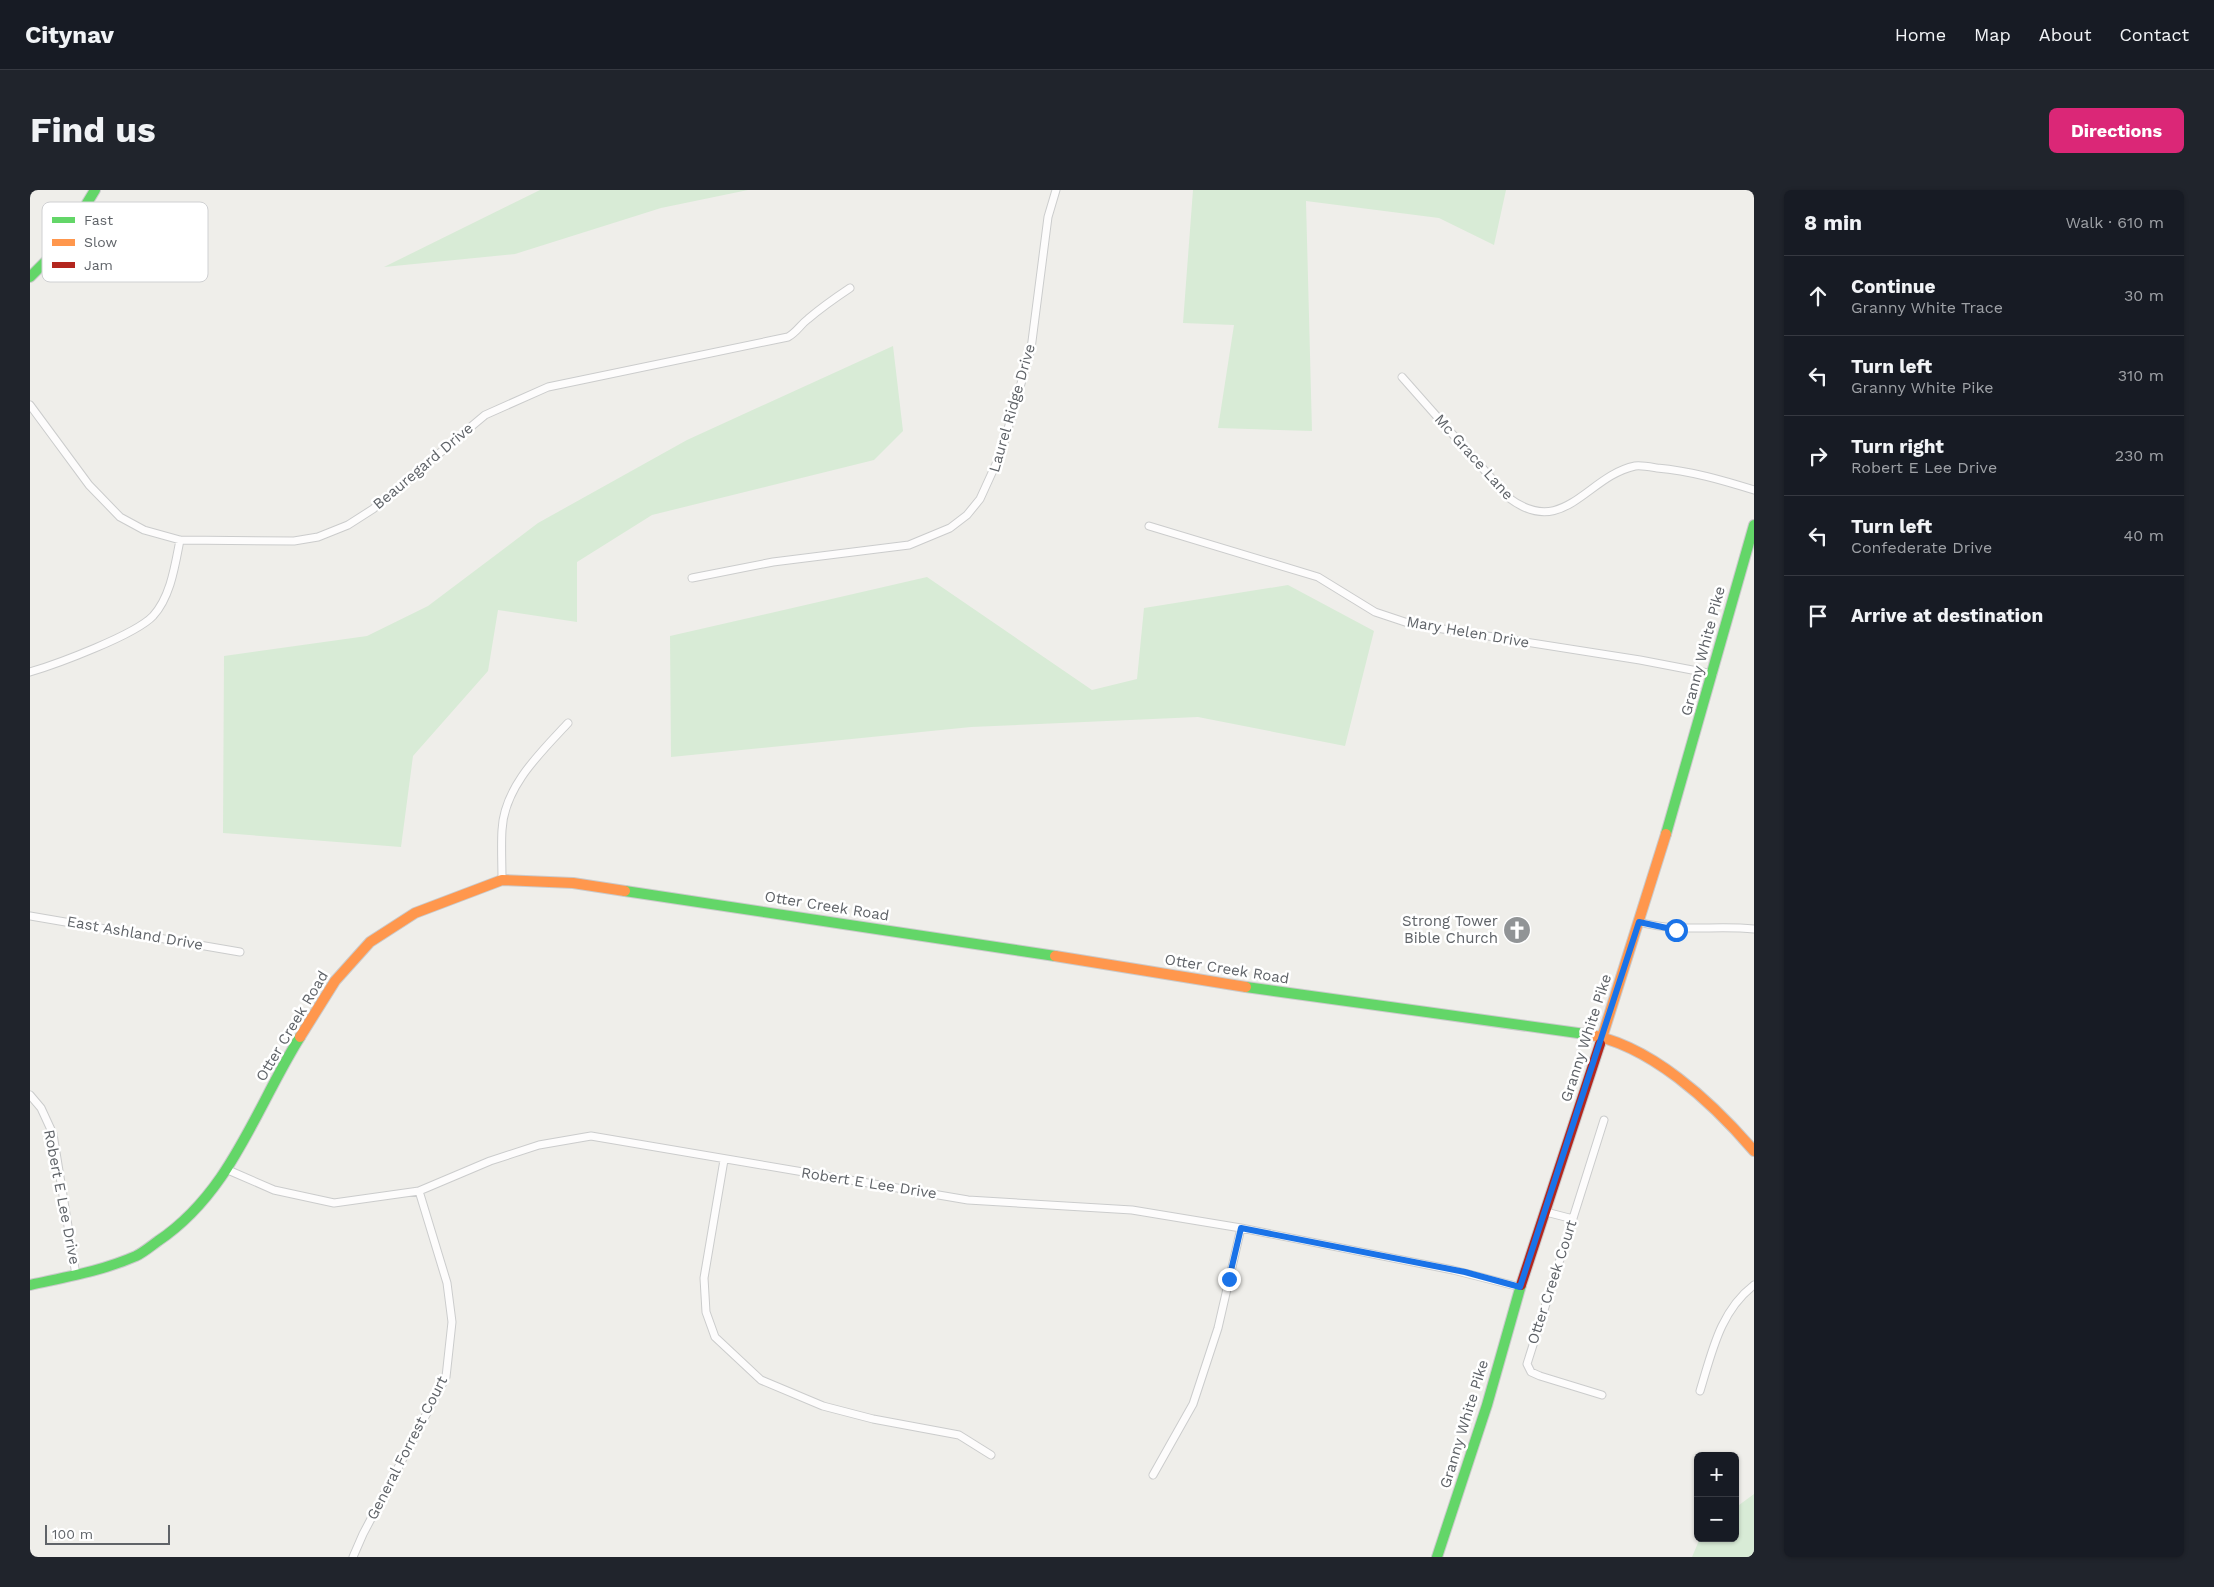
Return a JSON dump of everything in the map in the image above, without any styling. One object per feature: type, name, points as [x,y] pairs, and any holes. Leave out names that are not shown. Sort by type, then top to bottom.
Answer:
[{"type":"street","points":[[88,202],[95,190]]},
{"type":"street","name":"Laurel Ridge Drive","points":[[692,578],[773,562],[909,544],[950,528],[967,515],[980,500],[1001,453],[1031,350],[1048,218],[1056,190]]},
{"type":"street","points":[[30,277],[42,265]]},
{"type":"street","name":"Beauregard Drive","points":[[30,405],[88,485],[120,517],[144,530],[180,540],[294,541],[323,535],[348,525],[373,509],[485,414],[525,395],[548,387],[788,337],[798,332],[802,324],[827,302],[850,288]]},
{"type":"street","name":"Mc Grace Lane","points":[[1402,377],[1509,498],[1521,507],[1534,512],[1549,512],[1573,502],[1610,477],[1635,466],[1688,470],[1754,490]]},
{"type":"street","name":"Granny White Pike","points":[[1437,1557],[1487,1404],[1520,1287],[1602,1038],[1686,770],[1754,525]]},
{"type":"street","name":"Mary Helen Drive","points":[[1149,526],[1318,576],[1375,612],[1411,624],[1631,658],[1713,674]]},
{"type":"street","points":[[30,672],[129,633],[153,616],[166,596],[180,540]]},
{"type":"street","points":[[502,880],[502,828],[510,793],[568,723]]},
{"type":"street","name":"Otter Creek Road","points":[[30,1285],[100,1270],[138,1255],[172,1232],[195,1211],[228,1170],[288,1056],[335,981],[370,942],[415,913],[502,880],[580,884],[1000,947],[1298,995],[1571,1031],[1602,1038],[1642,1054],[1680,1079],[1714,1107],[1754,1151]]},
{"type":"street","name":"East Ashland Drive","points":[[30,916],[240,952]]},
{"type":"street","points":[[1639,922],[1676,930],[1731,927],[1754,928]]},
{"type":"street","name":"Robert E Lee Drive","points":[[30,1095],[41,1108],[53,1134],[76,1275]]},
{"type":"street","name":"Otter Creek Court","points":[[1602,1395],[1540,1376],[1531,1372],[1527,1364],[1604,1120]]},
{"type":"street","name":"Robert E Lee Drive","points":[[228,1170],[274,1190],[334,1203],[419,1191],[490,1161],[539,1145],[590,1136],[695,1152],[724,1160],[968,1200],[1132,1210],[1241,1228],[1465,1272],[1520,1287]]},
{"type":"street","points":[[724,1160],[704,1278],[706,1312],[715,1337],[761,1380],[823,1406],[872,1419],[959,1435],[991,1455]]},
{"type":"street","name":"General Forrest Court","points":[[354,1557],[363,1534],[446,1377],[452,1322],[447,1283],[419,1191]]},
{"type":"street","points":[[1546,1212],[1573,1219]]},
{"type":"street","points":[[1153,1475],[1193,1404],[1218,1328],[1241,1228]]},
{"type":"street","points":[[1700,1391],[1722,1324],[1737,1301],[1754,1285]]},
{"type":"green space","points":[[540,190],[748,190],[661,208],[515,254],[384,267]]},
{"type":"green space","points":[[1193,190],[1506,190],[1494,245],[1439,218],[1306,201],[1312,431],[1218,428],[1234,325],[1183,323]]},
{"type":"green space","points":[[893,346],[903,431],[874,460],[652,515],[577,562],[577,622],[498,610],[488,671],[413,756],[401,847],[223,833],[224,656],[367,636],[428,606],[538,523],[687,440]]},
{"type":"green space","points":[[927,577],[1092,690],[1137,679],[1144,608],[1288,585],[1374,631],[1345,746],[1198,717],[971,727],[671,757],[670,636]]},
{"type":"green space","points":[[1754,1494],[1754,1557],[1692,1557],[1698,1542],[1739,1542],[1739,1505]]},
{"type":"traffic: fast","points":[[88,202],[95,190]]},
{"type":"traffic: fast","points":[[30,277],[42,265]]},
{"type":"traffic: fast","points":[[1666,834],[1754,525]]},
{"type":"traffic: fast","points":[[625,891],[1055,956]]},
{"type":"traffic: fast","points":[[1246,987],[1585,1034]]},
{"type":"traffic: fast","points":[[30,1285],[97,1270],[136,1256],[183,1221],[205,1199],[240,1148],[300,1037]]},
{"type":"traffic: fast","points":[[1437,1557],[1487,1405],[1521,1285]]},
{"type":"traffic: slow","points":[[1600,1044],[1666,834]]},
{"type":"traffic: slow","points":[[300,1037],[335,981],[370,942],[415,913],[502,880],[573,883],[625,891]]},
{"type":"traffic: slow","points":[[1055,956],[1246,987]]},
{"type":"traffic: slow","points":[[1585,1034],[1633,1049],[1656,1062],[1699,1095],[1754,1151]]},
{"type":"traffic: jam","points":[[1521,1285],[1600,1044]]},
{"type":"place","name":"Strong Tower Bible Church","points":[[1517,930]]},
{"type":"route","points":[[1229,1279],[1241,1228],[1338,1249],[1465,1272],[1520,1287],[1639,922],[1676,930]]}]
